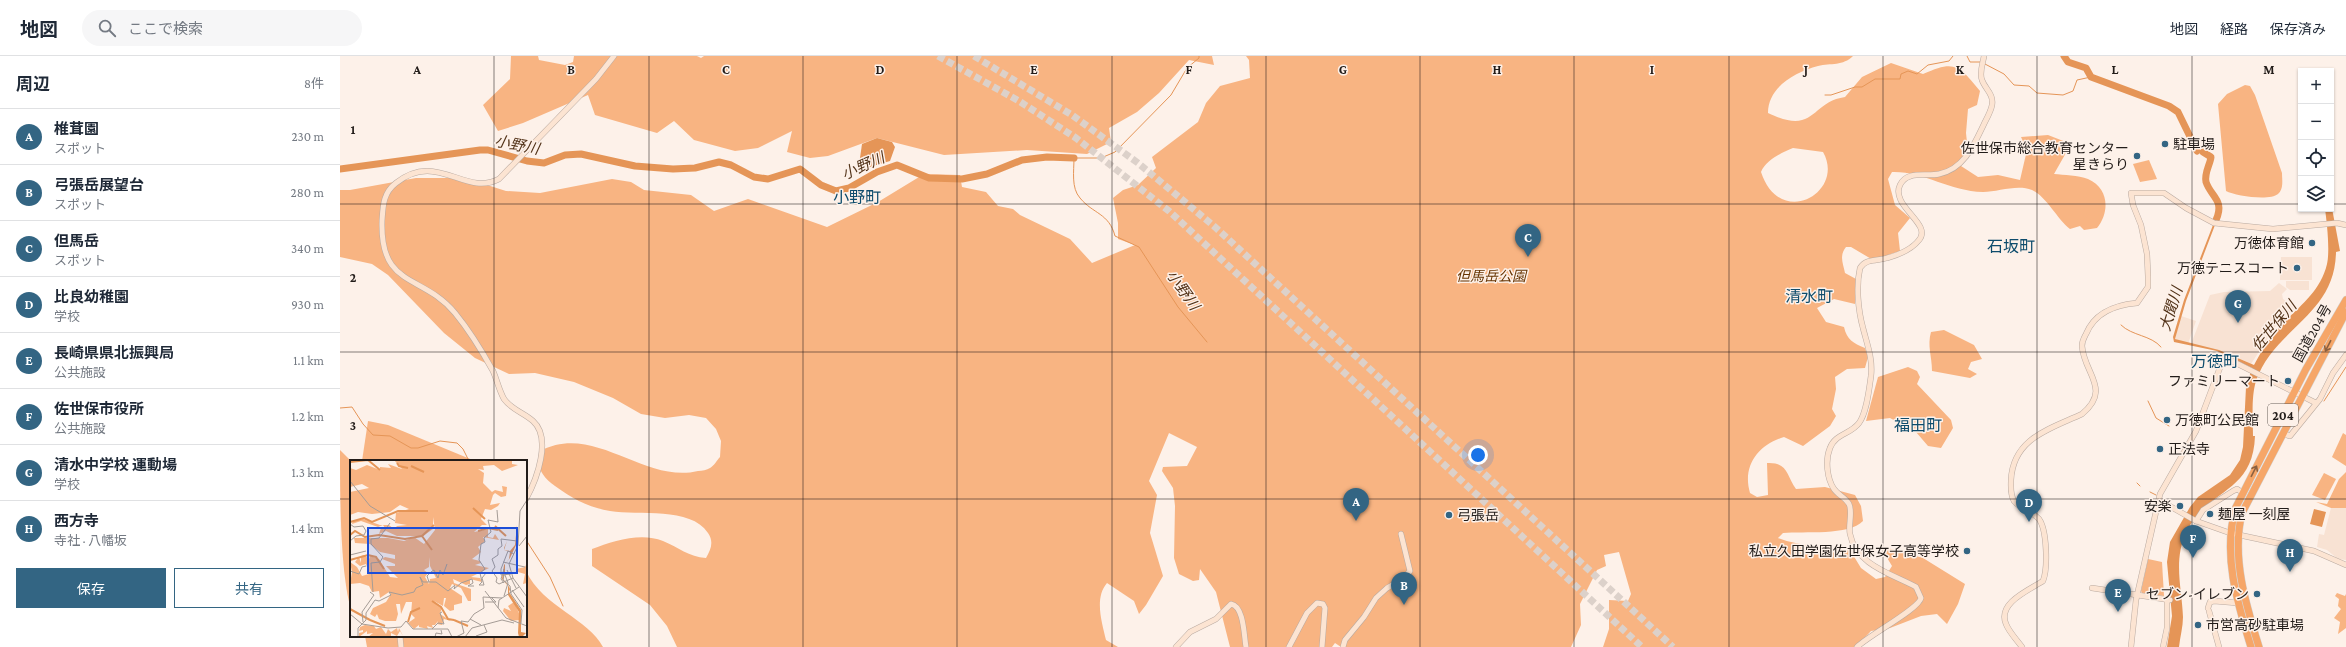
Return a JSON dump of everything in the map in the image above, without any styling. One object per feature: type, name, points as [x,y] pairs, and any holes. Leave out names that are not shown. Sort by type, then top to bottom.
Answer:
[{"type":"highway","name":"国道204号","points":[[2251,647],[2232,576],[2230,533],[2236,507],[2306,369],[2346,300]]},
{"type":"highway","name":"国道204号","points":[[2259,647],[2240,576],[2239,555],[2242,513],[2346,312]]},
{"type":"street","points":[[527,496],[543,448],[543,441],[538,426],[508,403],[487,361],[455,312],[443,302],[395,270],[384,253],[381,241],[383,205],[386,194],[396,183],[407,175],[422,171],[438,171],[482,184],[499,179],[596,79],[614,56]]},
{"type":"street","points":[[1857,647],[1877,631],[1916,607],[1921,598],[1916,587],[1869,563],[1862,557],[1850,535],[1850,506],[1845,498],[1834,490],[1830,481],[1827,463],[1829,448],[1835,439],[1859,423],[1864,412],[1871,376],[1871,357],[1860,315],[1860,268],[1866,262],[1890,257],[1913,246],[1920,239],[1922,233],[1920,227],[1899,199],[1900,185],[1907,177],[1912,175],[1939,174],[1950,170],[1968,156],[1992,106],[1992,96],[1982,80],[1984,56]]},
{"type":"street","points":[[2022,647],[2005,622],[2005,612],[2008,605],[2015,598],[2043,581],[2046,570],[2045,547],[2044,532],[2038,518],[2014,500],[2011,493],[2012,468],[2015,459],[2031,439],[2082,414],[2088,409],[2096,391],[2096,382],[2082,348],[2082,340],[2087,330],[2103,312],[2112,308],[2137,303],[2148,287],[2147,254],[2141,225],[2133,206],[2131,193],[2164,193],[2186,208],[2214,223],[2273,228],[2326,224],[2346,225]]},
{"type":"street","points":[[2283,434],[2290,436],[2316,403],[2346,355]]},
{"type":"street","points":[[2131,647],[2137,596],[2159,500],[2196,431],[2224,357],[2316,403]]},
{"type":"street","points":[[2195,520],[2203,510],[2233,491],[2238,489],[2243,492]]},
{"type":"street","points":[[2159,500],[2195,520],[2230,533],[2314,551],[2346,565]]},
{"type":"street","points":[[1343,647],[1344,640],[1364,617],[1376,598],[1387,588],[1403,579],[1410,571],[1401,534]]},
{"type":"street","points":[[2092,588],[2168,600],[2167,628],[2163,647]]},
{"type":"street","points":[[2219,647],[2209,610],[2210,602],[2238,603]]},
{"type":"street","points":[[1289,647],[1307,613],[1317,603],[1322,604],[1325,608],[1322,647]]},
{"type":"street","points":[[1176,647],[1190,632],[1216,619],[1231,604],[1236,606],[1240,611],[1246,647]]},
{"type":"street","points":[[400,637],[401,647]]},
{"type":"shaded area","name":"万徳テニスコート","points":[[2281,257],[2312,257],[2312,280],[2280,280]]},
{"type":"shaded area","name":"万徳テニスコート","points":[[2286,281],[2309,281],[2309,290],[2290,290],[2286,287]]},
{"type":"shaded area","points":[[2279,283],[2287,289],[2282,294],[2283,299],[2296,308],[2277,324],[2251,364],[2228,353],[2191,344],[2210,295],[2224,292],[2270,291]]},
{"type":"shaded area","points":[[2181,316],[2196,321],[2188,344],[2175,339]]},
{"type":"shaded area","points":[[2331,508],[2346,508],[2346,560],[2338,559],[2327,550],[2317,547],[2319,534],[2324,535]]},
{"type":"green space","points":[[511,56],[538,56],[539,60],[565,65],[573,62],[574,56],[697,56],[701,58],[704,56],[1212,56],[1214,65],[1189,60],[1159,93],[1137,112],[1109,128],[1111,142],[1087,154],[1027,150],[944,155],[877,138],[828,156],[810,158],[787,152],[792,131],[758,148],[735,151],[694,140],[674,121],[657,133],[595,115],[588,95],[523,123],[498,131],[483,105],[510,79]]},
{"type":"green space","name":"但馬岳公園","points":[[1246,56],[1853,56],[1837,64],[1818,66],[1800,72],[1784,82],[1773,96],[1769,104],[1768,113],[1784,119],[1795,121],[1804,119],[1811,116],[1834,100],[1845,97],[1862,77],[1891,63],[1923,74],[1934,69],[1950,66],[1956,68],[1967,76],[1980,91],[1977,105],[1968,109],[1966,133],[1968,152],[1961,166],[1978,177],[1998,175],[2020,180],[2027,150],[2021,137],[2048,135],[2071,144],[2054,174],[2071,175],[2088,179],[2100,188],[2104,194],[2105,208],[2104,215],[2097,228],[2084,230],[2080,226],[2070,229],[2037,193],[2026,188],[2014,188],[1989,192],[1971,191],[1915,175],[1892,172],[1888,179],[1895,205],[1910,218],[1898,233],[1900,251],[1873,260],[1851,247],[1846,247],[1842,257],[1845,273],[1856,279],[1855,304],[1834,299],[1817,308],[1826,322],[1844,327],[1851,340],[1865,348],[1868,357],[1865,368],[1847,369],[1835,377],[1836,389],[1832,409],[1836,416],[1830,426],[1803,446],[1784,437],[1767,445],[1754,458],[1750,466],[1748,483],[1750,493],[1757,497],[1768,495],[1767,463],[1774,463],[1783,467],[1796,489],[1825,487],[1855,495],[1861,506],[1863,521],[1856,526],[1837,531],[1783,533],[1778,538],[1805,545],[1850,550],[1861,568],[1876,579],[1885,577],[1892,566],[1883,551],[1884,547],[1923,558],[1965,584],[1958,604],[1947,624],[1937,614],[1921,616],[1890,628],[1871,631],[1856,647],[1603,647],[1609,629],[1609,600],[1628,601],[1631,594],[1619,552],[1604,555],[1606,566],[1597,570],[1580,604],[1581,625],[1571,647],[1341,647],[1335,643],[1332,647],[1230,647],[1216,592],[1200,569],[1199,580],[1193,581],[1179,574],[1174,558],[1175,506],[1173,488],[1162,471],[1163,467],[1187,466],[1197,447],[1169,433],[1149,481],[1157,495],[1150,533],[1163,576],[1139,614],[1134,601],[1107,583],[1101,596],[1100,611],[1106,640],[1118,647],[677,647],[667,626],[650,605],[592,566],[592,549],[609,543],[636,537],[646,537],[663,541],[694,556],[706,558],[711,546],[711,539],[708,533],[700,525],[677,515],[610,511],[581,502],[562,491],[546,479],[539,466],[539,456],[540,451],[560,444],[580,444],[599,448],[658,469],[678,473],[703,471],[711,467],[720,457],[721,441],[716,429],[706,418],[689,415],[665,418],[641,414],[613,398],[574,382],[535,373],[509,374],[475,358],[444,333],[388,275],[372,264],[340,257],[340,190],[350,190],[416,178],[465,178],[506,191],[540,193],[612,179],[631,182],[644,190],[691,195],[714,211],[748,199],[827,227],[878,202],[924,174],[960,175],[962,187],[986,192],[998,206],[1013,209],[1020,215],[1070,239],[1092,263],[1135,245],[1118,239],[1118,223],[1113,198],[1123,190],[1138,185],[1156,168],[1152,157],[1198,122],[1206,103],[1220,86],[1250,78],[1249,60]],"holes":[[[1793,148],[1823,152],[1828,167],[1826,180],[1818,191],[1808,199],[1795,202],[1782,199],[1770,189],[1761,172],[1770,160]]]},
{"type":"green space","points":[[2245,85],[2250,86],[2255,95],[2282,173],[2281,190],[2274,196],[2252,197],[2237,195],[2226,191],[2218,104],[2227,94]]},
{"type":"green space","points":[[2149,160],[2157,179],[2140,182],[2133,164]]},
{"type":"green space","points":[[1944,330],[1974,345],[1982,359],[1971,362],[1968,369],[1977,374],[1970,378],[1932,371],[1930,347],[1931,332]]},
{"type":"green space","points":[[1908,367],[1917,371],[1920,377],[1917,384],[1951,420],[1953,428],[1941,448],[1928,446],[1916,432],[1890,418],[1866,421],[1878,377]]},
{"type":"green space","points":[[368,421],[388,425],[473,460],[362,460]]},
{"type":"green space","points":[[2343,433],[2346,435],[2346,466],[2332,457]]},
{"type":"green space","points":[[340,450],[350,460],[350,605],[347,594],[343,554]]},
{"type":"green space","points":[[2346,472],[2346,508],[2331,508],[2316,502],[2327,504],[2339,479]]},
{"type":"green space","points":[[2324,473],[2336,479],[2325,500],[2312,495]]},
{"type":"green space","points":[[2148,559],[2162,562],[2164,596],[2142,593],[2141,591]]},
{"type":"green space","points":[[527,572],[543,594],[587,628],[603,647],[367,647],[365,637],[527,637]]},
{"type":"green space","points":[[2337,593],[2345,596],[2346,594],[2346,628],[2338,634],[2340,622],[2334,618],[2341,609],[2338,606],[2339,599],[2335,596]]},
{"type":"water","points":[[877,138],[892,142],[895,147],[890,161],[863,169],[859,165],[862,144]]},
{"type":"water","points":[[2325,212],[2333,212],[2340,251],[2336,252],[2333,274],[2326,292],[2315,307],[2276,347],[2265,363],[2256,381],[2253,394],[2253,436],[2255,436],[2252,455],[2246,470],[2238,481],[2205,507],[2195,518],[2182,543],[2179,575],[2183,624],[2179,647],[2167,647],[2172,616],[2167,562],[2170,542],[2190,507],[2198,497],[2230,475],[2240,460],[2243,447],[2246,387],[2252,368],[2217,351],[2174,342],[2173,337],[2184,300],[2213,225],[2215,225],[2186,301],[2175,339],[2219,350],[2254,365],[2271,337],[2307,300],[2324,275],[2328,252]]},
{"type":"water","points":[[2314,509],[2326,512],[2322,527],[2310,524]]},
{"type":"waterway","name":"小野川","points":[[1199,56],[1199,58],[1187,68],[1171,95],[1115,152],[1101,158],[1074,158],[1074,184],[1080,198],[1105,218],[1112,228],[1115,236],[1139,247],[1178,307],[1207,342]]},
{"type":"waterway","points":[[1825,95],[1831,95],[1855,87],[1862,87],[1875,79],[1900,79],[1901,74],[1908,71],[1917,74],[1928,65],[1949,61],[1953,56]]},
{"type":"waterway","points":[[1967,56],[1970,62],[1980,62]]},
{"type":"waterway","name":"大聞川","points":[[2064,56],[2068,62],[2086,68],[2091,77],[2169,106],[2178,112],[2197,151]]},
{"type":"waterway","points":[[1985,64],[2004,74],[2014,85],[2029,86],[2037,93],[2063,95],[2073,91],[2077,80],[2091,77]]},
{"type":"waterway","name":"小野川","points":[[340,169],[480,150],[488,150],[527,161],[544,163],[565,155],[581,154],[635,166],[673,169],[695,168],[719,162],[731,165],[754,177],[768,179],[800,169],[821,185],[836,191],[849,188],[877,172],[897,165],[929,178],[962,179],[987,174],[1022,160],[1047,157],[1074,158]]},
{"type":"waterway","name":"大聞川","points":[[2203,152],[2211,157],[2206,172],[2206,182],[2218,203],[2219,208],[2216,220]]},
{"type":"waterway","points":[[2121,325],[2125,329],[2152,340],[2161,347]]},
{"type":"waterway","points":[[2324,401],[2346,367]]},
{"type":"waterway","points":[[2148,401],[2156,418],[2169,426]]},
{"type":"waterway","points":[[340,408],[352,407],[363,424],[373,435],[390,436],[411,448],[418,448],[440,441],[457,443],[463,449],[468,460]]},
{"type":"waterway","points":[[2137,483],[2140,486]]},
{"type":"waterway","points":[[2150,492],[2156,495]]},
{"type":"waterway","points":[[527,542],[550,577],[563,606]]},
{"type":"tunnel","points":[[938,56],[1019,101],[1076,138],[1169,211],[1642,647]]},
{"type":"tunnel","points":[[974,56],[1072,115],[1138,163],[1215,227],[1673,647]]},
{"type":"place","name":"駐車場","points":[[2165,144]]},
{"type":"place","name":"佐世保市総合教育センター 星きらり","points":[[2137,156]]},
{"type":"place","name":"万徳体育館","points":[[2312,243]]},
{"type":"place","name":"但馬岳","points":[[1528,257]]},
{"type":"place","name":"万徳テニスコート","points":[[2297,268]]},
{"type":"place","name":"清水中学校 運動場","points":[[2238,323]]},
{"type":"place","name":"ファミリーマート","points":[[2288,381]]},
{"type":"place","name":"万徳町公民館","points":[[2167,420]]},
{"type":"place","name":"正法寺","points":[[2160,449]]},
{"type":"place","name":"安楽","points":[[2180,506]]},
{"type":"place","name":"麺屋 一刻屋","points":[[2210,514]]},
{"type":"place","name":"弓張岳","points":[[1449,515]]},
{"type":"place","name":"椎茸園","points":[[1356,521]]},
{"type":"place","name":"比良幼稚園","points":[[2029,522]]},
{"type":"place","name":"私立久田学園佐世保女子高等学校","points":[[1967,551]]},
{"type":"place","name":"佐世保市役所","points":[[2193,558]]},
{"type":"place","name":"西方寺","points":[[2290,572]]},
{"type":"place","name":"セブン-イレブン","points":[[2257,594]]},
{"type":"place","name":"弓張岳展望台","points":[[1404,605]]},
{"type":"place","name":"長崎県県北振興局","points":[[2118,612]]},
{"type":"place","name":"市営高砂駐車場","points":[[2198,625]]},
{"type":"district","name":"小野町","points":[[857,197]]},
{"type":"district","name":"石坂町","points":[[2011,246]]},
{"type":"district","name":"清水町","points":[[1809,296]]},
{"type":"district","name":"万徳町","points":[[2215,361]]},
{"type":"district","name":"福田町","points":[[1918,425]]},
{"type":"water label","name":"佐世保川","points":[[2274,326]]}]
